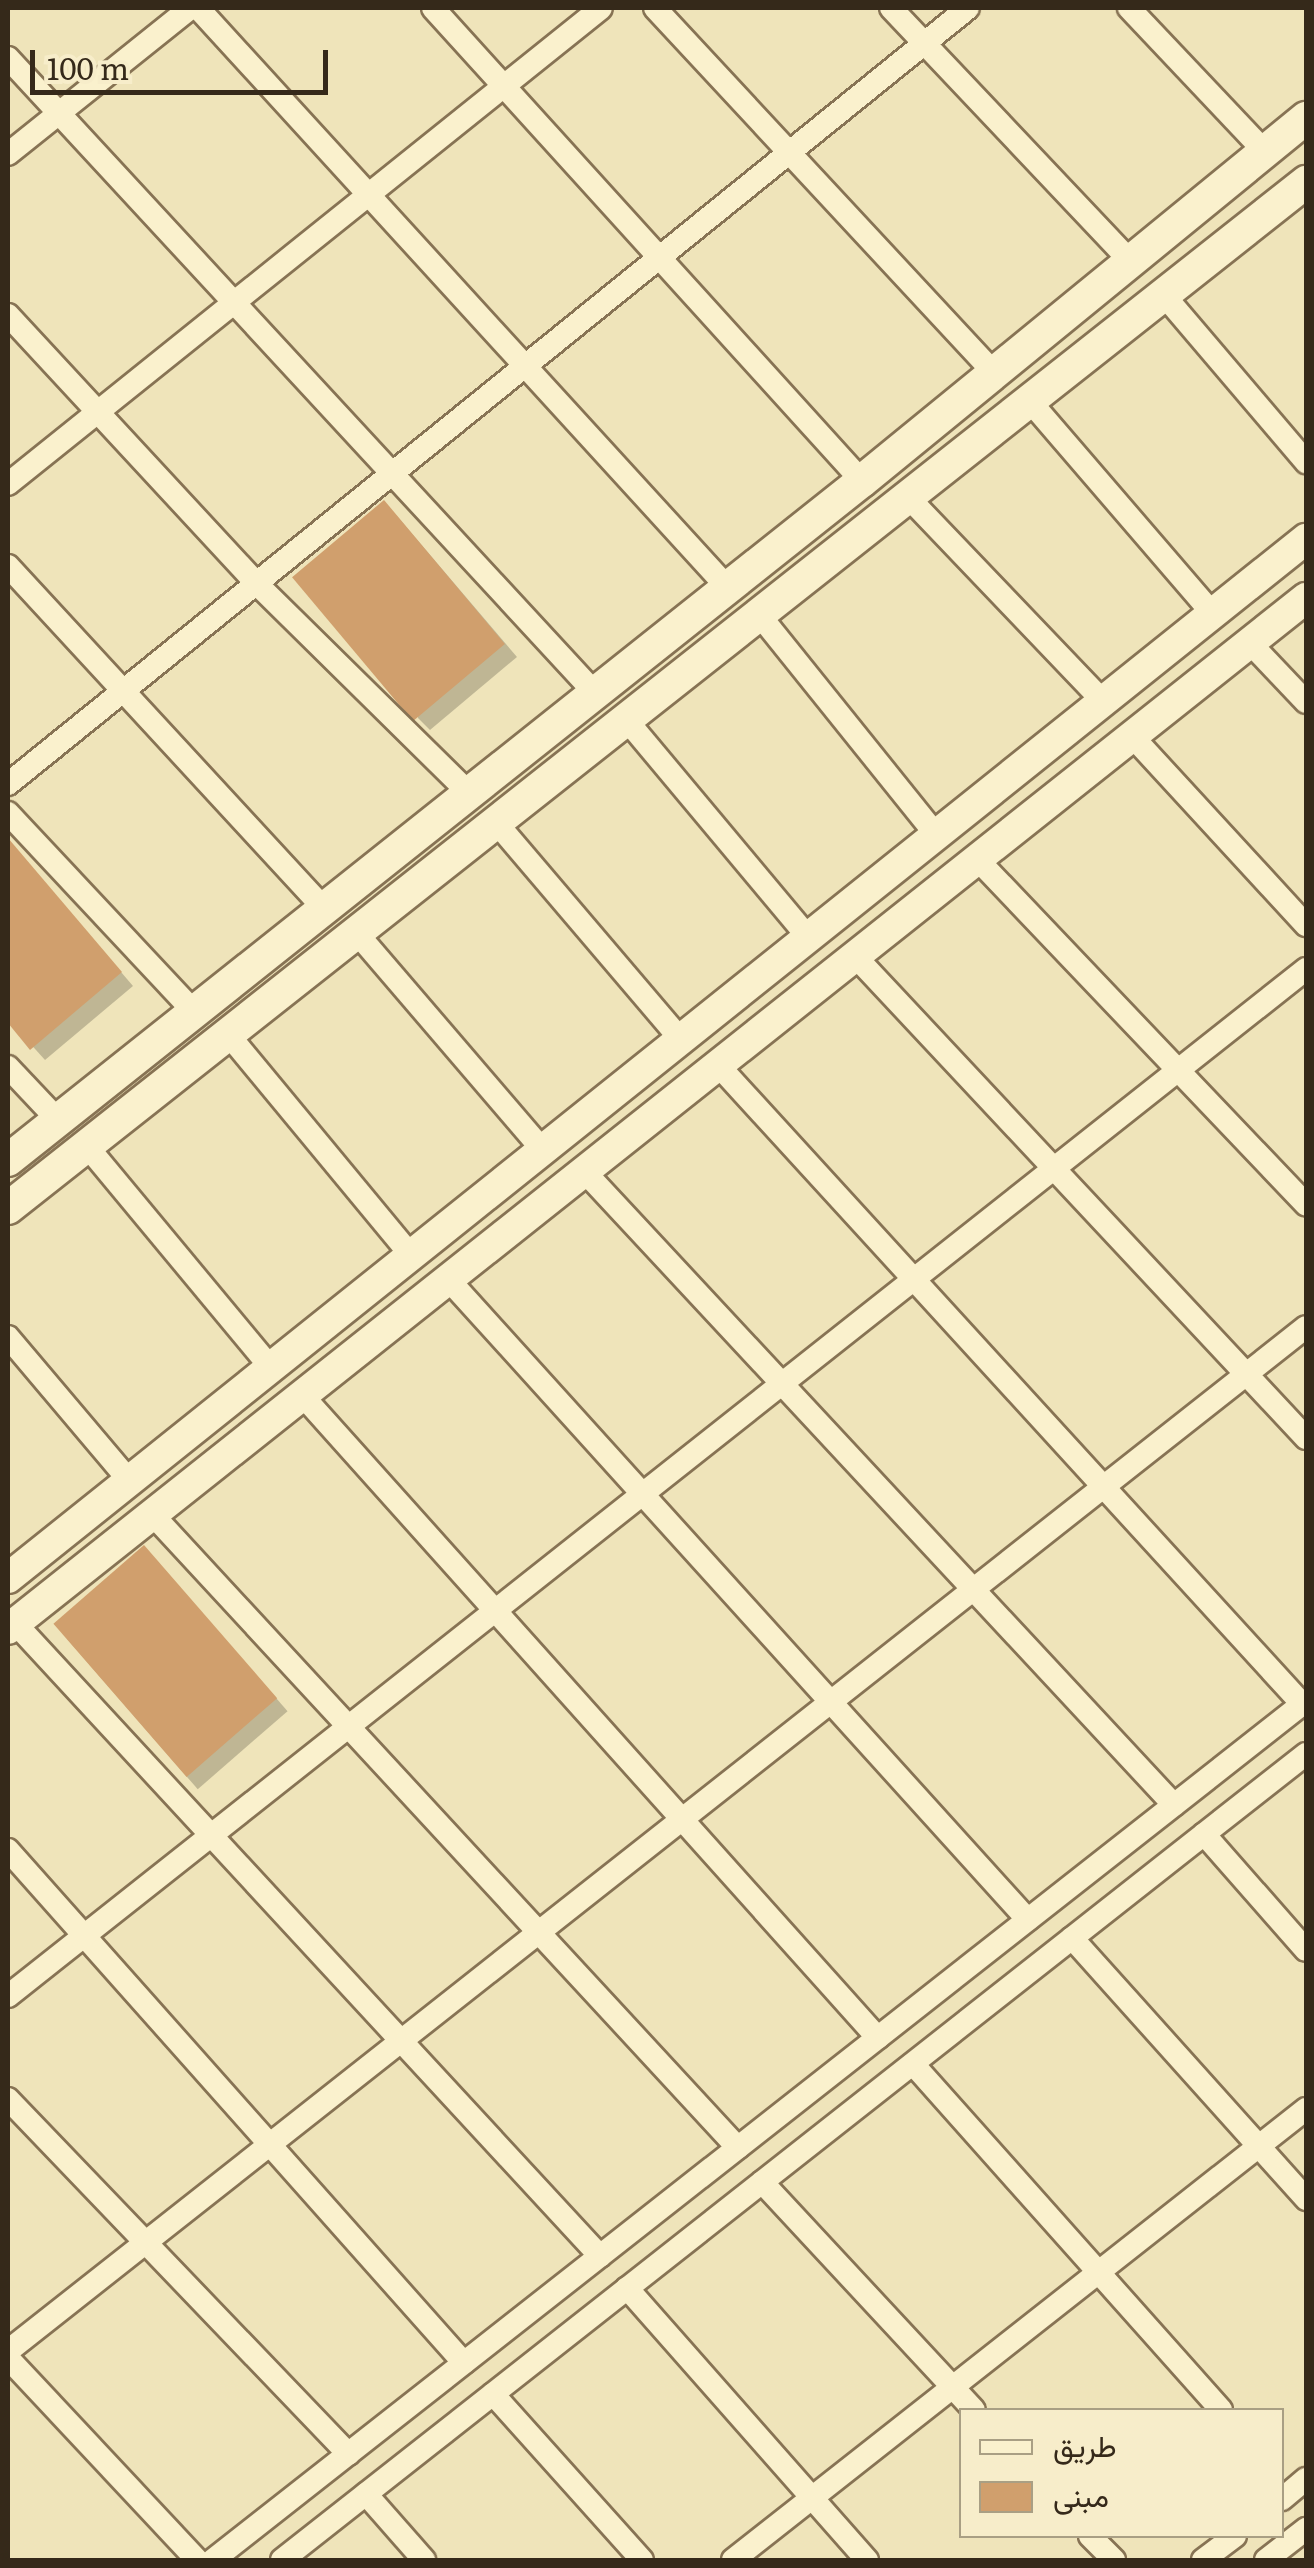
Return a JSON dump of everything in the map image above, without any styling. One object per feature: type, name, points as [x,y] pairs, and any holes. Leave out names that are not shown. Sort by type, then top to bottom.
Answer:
[{"type":"main road","points":[[8,1160],[862,481],[1306,118]]},
{"type":"main road","points":[[8,1208],[624,717],[1306,183]]},
{"type":"street","points":[[8,154],[194,8],[728,588]]},
{"type":"street","points":[[433,8],[862,481]]},
{"type":"street","points":[[8,484],[601,8]]},
{"type":"street","points":[[655,8],[994,374]]},
{"type":"street","points":[[891,8],[1130,262]]},
{"type":"street","points":[[8,784],[968,8]]},
{"type":"street","points":[[1129,8],[1265,152]]},
{"type":"street","points":[[8,58],[595,693]]},
{"type":"street","points":[[1163,294],[1306,462]]},
{"type":"street","points":[[8,315],[256,583],[469,793]]},
{"type":"street","points":[[1028,400],[1212,613]]},
{"type":"street","points":[[906,495],[1102,700]]},
{"type":"street","points":[[8,1578],[806,934],[1306,539]]},
{"type":"street","points":[[8,566],[324,908]]},
{"type":"street","points":[[600,2256],[211,1835],[11,1626],[1306,598]]},
{"type":"street","points":[[757,612],[934,832]]},
{"type":"street","points":[[1250,642],[1306,702]]},
{"type":"street","points":[[624,717],[806,934]]},
{"type":"street","points":[[1132,736],[1306,925]]},
{"type":"street","points":[[8,813],[194,1012]]},
{"type":"street","points":[[494,820],[680,1036]]},
{"type":"street","points":[[977,859],[1306,1204]]},
{"type":"street","points":[[355,931],[541,1148]]},
{"type":"street","points":[[855,956],[1306,1438]]},
{"type":"street","points":[[8,1996],[1306,969]]},
{"type":"street","points":[[227,1032],[410,1254]]},
{"type":"street","points":[[213,2560],[1304,1702],[718,1065]]},
{"type":"street","points":[[8,1067],[58,1120]]},
{"type":"street","points":[[86,1145],[270,1367]]},
{"type":"street","points":[[584,1172],[1174,1804]]},
{"type":"street","points":[[448,1279],[1028,1920]]},
{"type":"street","points":[[197,2560],[8,2355],[1306,1326]]},
{"type":"street","points":[[8,1337],[129,1480]]},
{"type":"street","points":[[302,1395],[878,2038]]},
{"type":"street","points":[[152,1514],[738,2148]]},
{"type":"street","points":[[282,2560],[1306,1754]]},
{"type":"street","points":[[1204,1834],[1306,1950]]},
{"type":"street","points":[[8,1850],[464,2363]]},
{"type":"street","points":[[1072,1938],[1306,2199]]},
{"type":"street","points":[[913,2064],[1219,2408]]},
{"type":"street","points":[[8,2099],[349,2454]]},
{"type":"street","points":[[733,2560],[1306,2108]]},
{"type":"street","points":[[762,2182],[972,2408]]},
{"type":"street","points":[[628,2288],[867,2560]]},
{"type":"street","points":[[493,2394],[642,2560]]},
{"type":"street","points":[[366,2494],[424,2560]]},
{"type":"street","points":[[1266,2560],[1306,2529]]},
{"type":"street","points":[[1092,2538],[1114,2560]]},
{"type":"street","points":[[1203,2560],[1232,2538]]},
{"type":"building","points":[[384,500],[505,644],[413,721],[292,577]]},
{"type":"building","points":[[8,838],[122,972],[30,1050],[8,1023]]},
{"type":"building","points":[[144,1545],[277,1698],[187,1777],[53,1624]]}]
